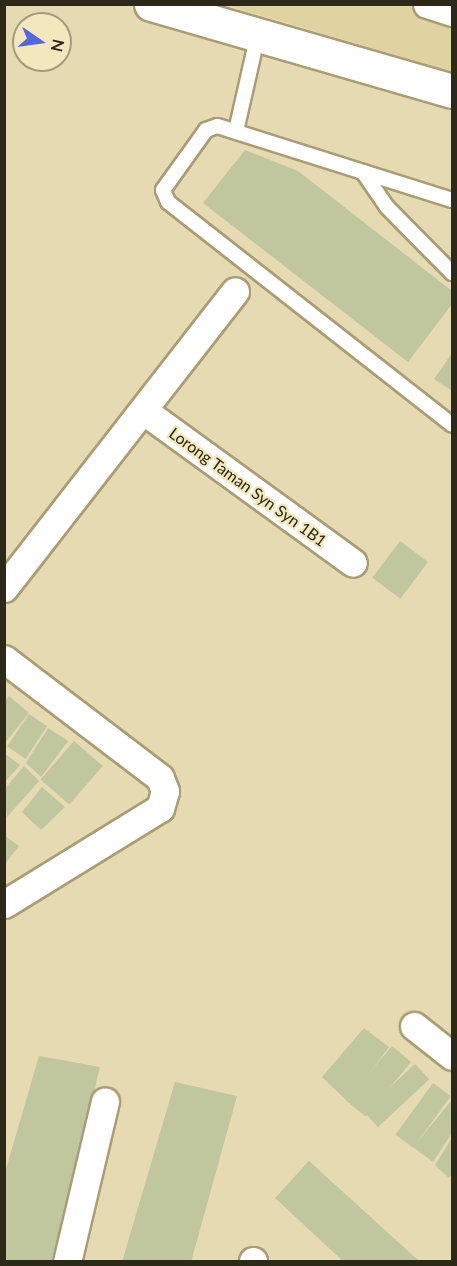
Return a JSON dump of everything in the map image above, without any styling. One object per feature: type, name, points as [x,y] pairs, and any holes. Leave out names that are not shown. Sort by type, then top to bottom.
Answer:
[{"type":"street","points":[[151,4],[234,21],[453,91]]},
{"type":"street","points":[[428,4],[453,12]]},
{"type":"street","points":[[4,588],[144,411],[235,291]]},
{"type":"street","name":"Lorong Taman Syn Syn 1B1","points":[[144,411],[352,563]]},
{"type":"street","points":[[4,658],[160,778],[165,791],[160,808],[4,903]]},
{"type":"street","points":[[414,1026],[453,1056]]},
{"type":"street","points":[[67,1262],[105,1101]]},
{"type":"lane","points":[[234,21],[236,131]]},
{"type":"lane","points":[[453,200],[217,126],[206,130],[163,190],[168,202],[453,425]]},
{"type":"lane","points":[[363,172],[387,207],[453,273]]},
{"type":"shaded area","points":[[227,5],[452,5],[452,72]]},
{"type":"building","points":[[245,150],[298,171],[452,291],[452,304],[408,362],[203,203]]},
{"type":"building","points":[[452,353],[452,391],[434,379]]},
{"type":"building","points":[[400,541],[428,562],[400,599],[372,578]]},
{"type":"building","points":[[9,696],[29,713],[4,744],[4,703]]},
{"type":"building","points":[[29,714],[47,726],[25,759],[7,746]]},
{"type":"building","points":[[48,728],[68,741],[41,777],[26,763]]},
{"type":"building","points":[[74,741],[103,766],[69,804],[41,779]]},
{"type":"building","points":[[4,753],[20,765],[4,783]]},
{"type":"building","points":[[24,766],[39,781],[7,817],[4,790]]},
{"type":"building","points":[[42,787],[65,807],[41,830],[22,812]]},
{"type":"building","points":[[4,835],[19,846],[4,865]]},
{"type":"building","points":[[364,1028],[389,1047],[348,1102],[322,1077]]},
{"type":"building","points":[[392,1046],[411,1062],[366,1116],[346,1100]]},
{"type":"building","points":[[39,1056],[100,1067],[51,1262],[4,1262],[4,1176]]},
{"type":"building","points":[[415,1064],[429,1079],[378,1127],[364,1112]]},
{"type":"building","points":[[175,1082],[237,1096],[191,1262],[122,1262]]},
{"type":"building","points":[[433,1083],[451,1096],[413,1148],[395,1135]]},
{"type":"building","points":[[452,1100],[452,1133],[433,1162],[413,1147]]},
{"type":"building","points":[[452,1138],[452,1174],[449,1178],[435,1165]]},
{"type":"building","points":[[309,1161],[420,1262],[344,1262],[275,1198]]}]
